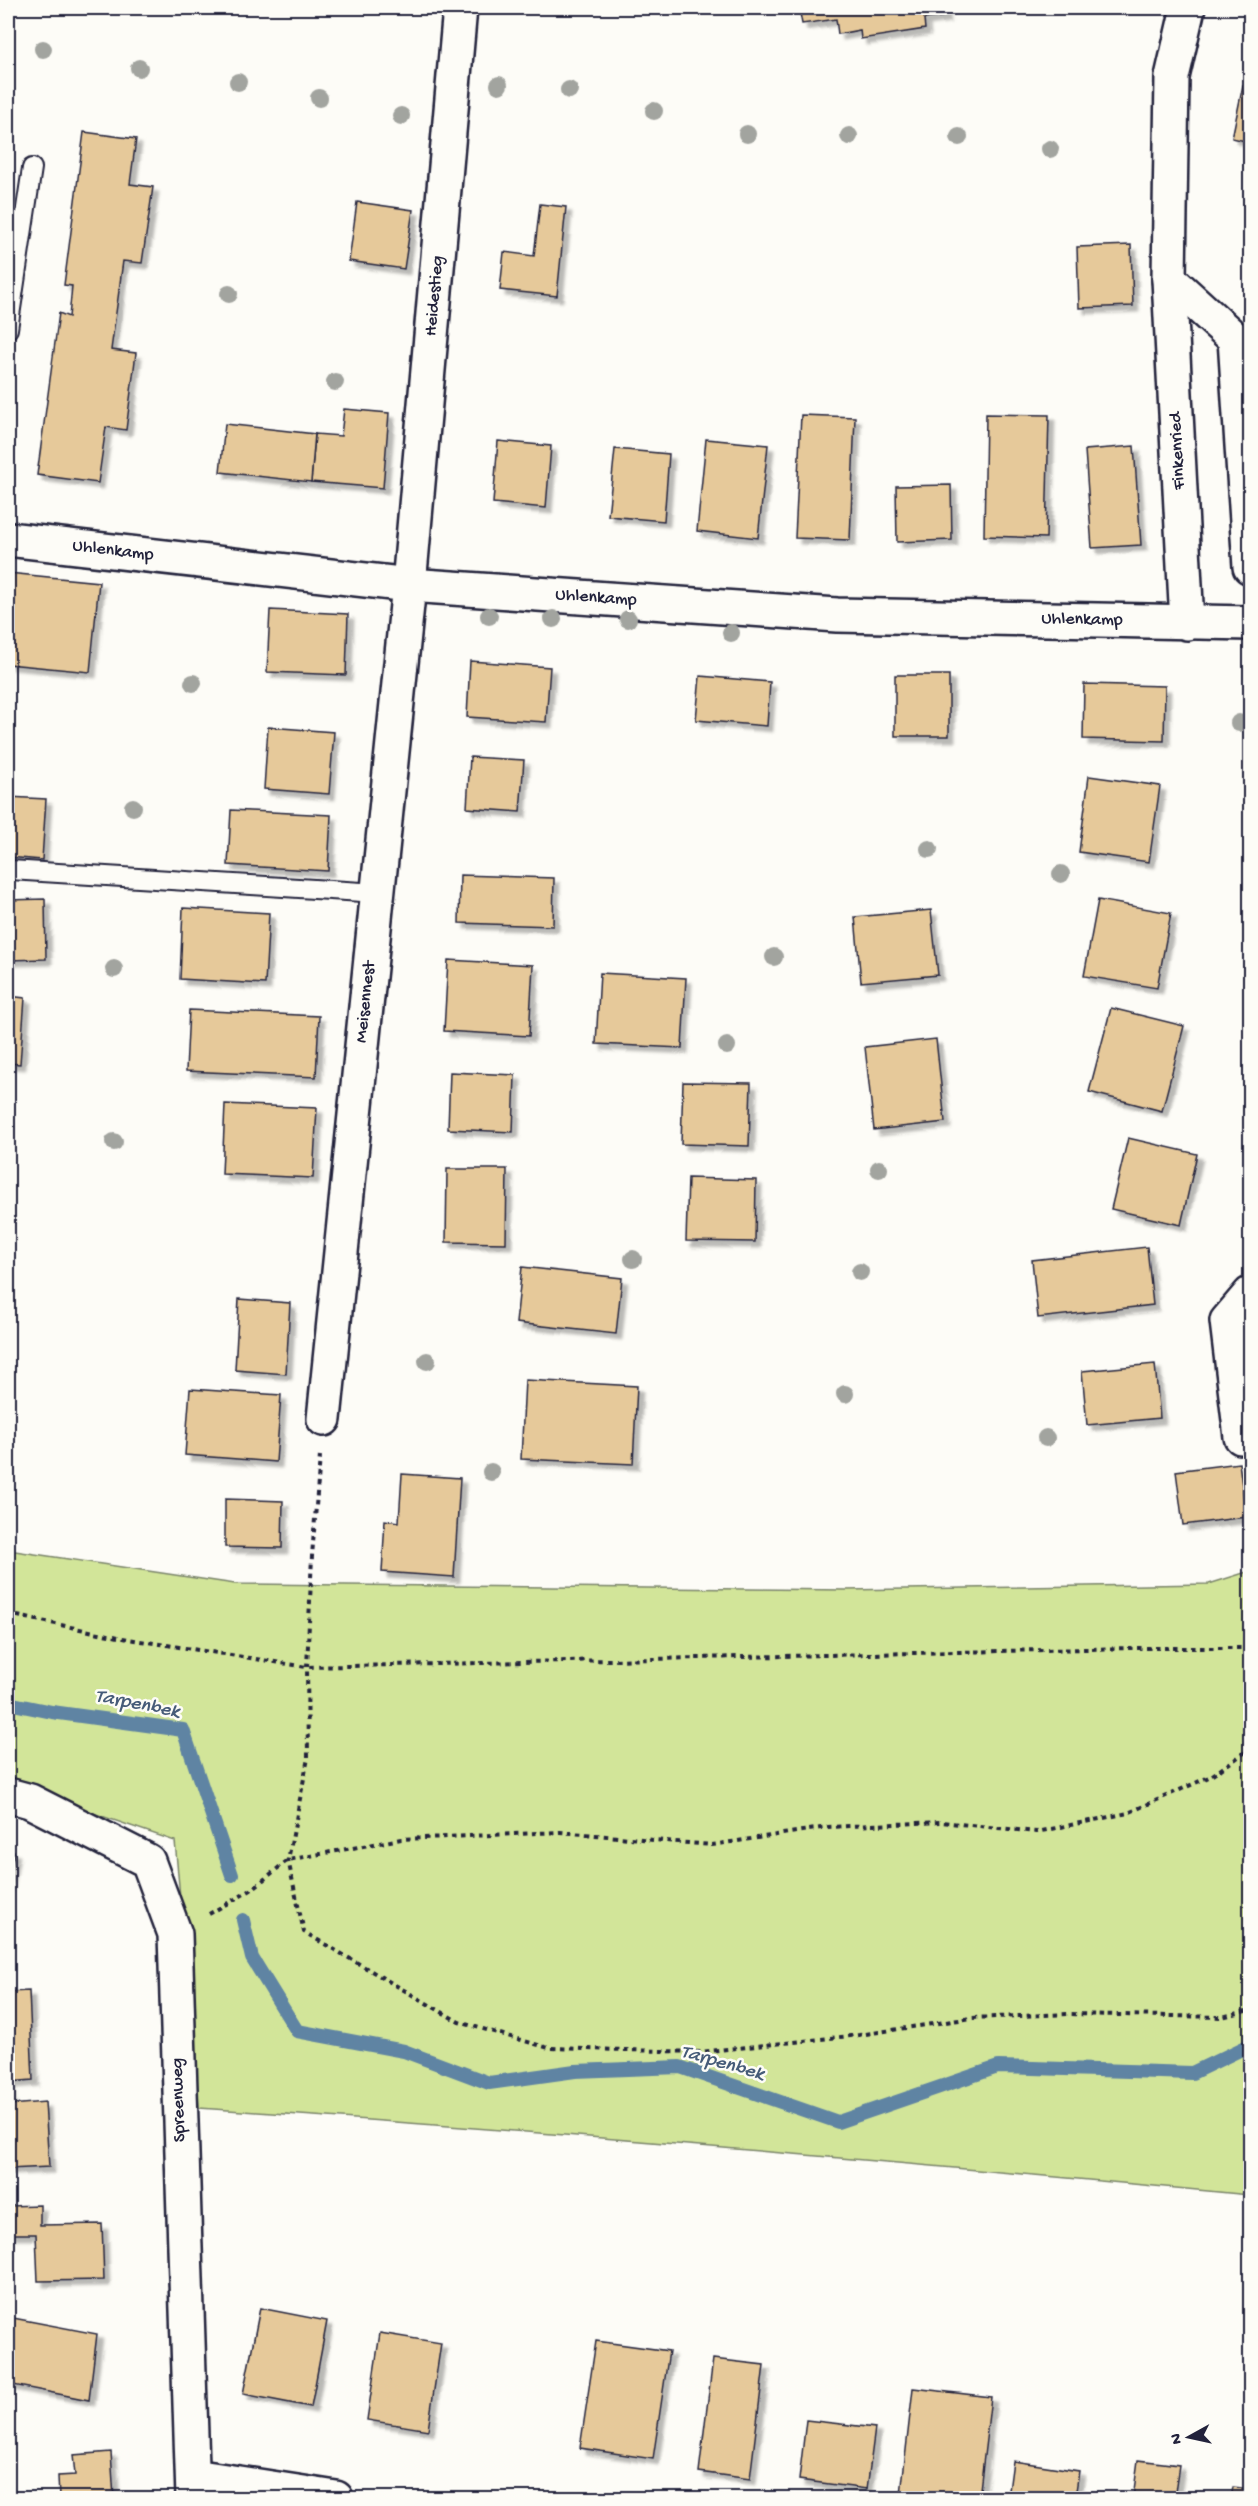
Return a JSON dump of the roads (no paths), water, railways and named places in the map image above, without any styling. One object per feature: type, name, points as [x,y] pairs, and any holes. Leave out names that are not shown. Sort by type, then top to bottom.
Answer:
[{"type":"street","name":"Heidestieg","points":[[409,585],[460,8]]},
{"type":"street","name":"Finkenried","points":[[1187,622],[1169,279],[1172,77],[1188,8]]},
{"type":"street","points":[[1169,279],[1235,339],[1251,567]]},
{"type":"street","name":"Uhlenkamp","points":[[8,539],[409,585],[837,615],[1251,623]]},
{"type":"street","name":"Meisennest","points":[[324,1419],[409,585]]},
{"type":"street","points":[[1251,1294],[1227,1322],[1241,1437],[1251,1436]]},
{"type":"street","name":"Spreenweg","points":[[8,1795],[30,1801],[148,1861],[175,1934],[193,2487]]},
{"type":"street","points":[[193,2487],[336,2499]]},
{"type":"lane","points":[[8,329],[32,168]]},
{"type":"lane","points":[[10,870],[378,893]]},
{"type":"waterway","name":"Tarpenbek","points":[[8,1703],[52,1712],[183,1730],[232,1875]]},
{"type":"waterway","name":"Tarpenbek","points":[[243,1920],[252,1958],[297,2031],[404,2051],[489,2083],[575,2071],[680,2067],[838,2122],[998,2067],[1192,2073],[1250,2045]]}]
